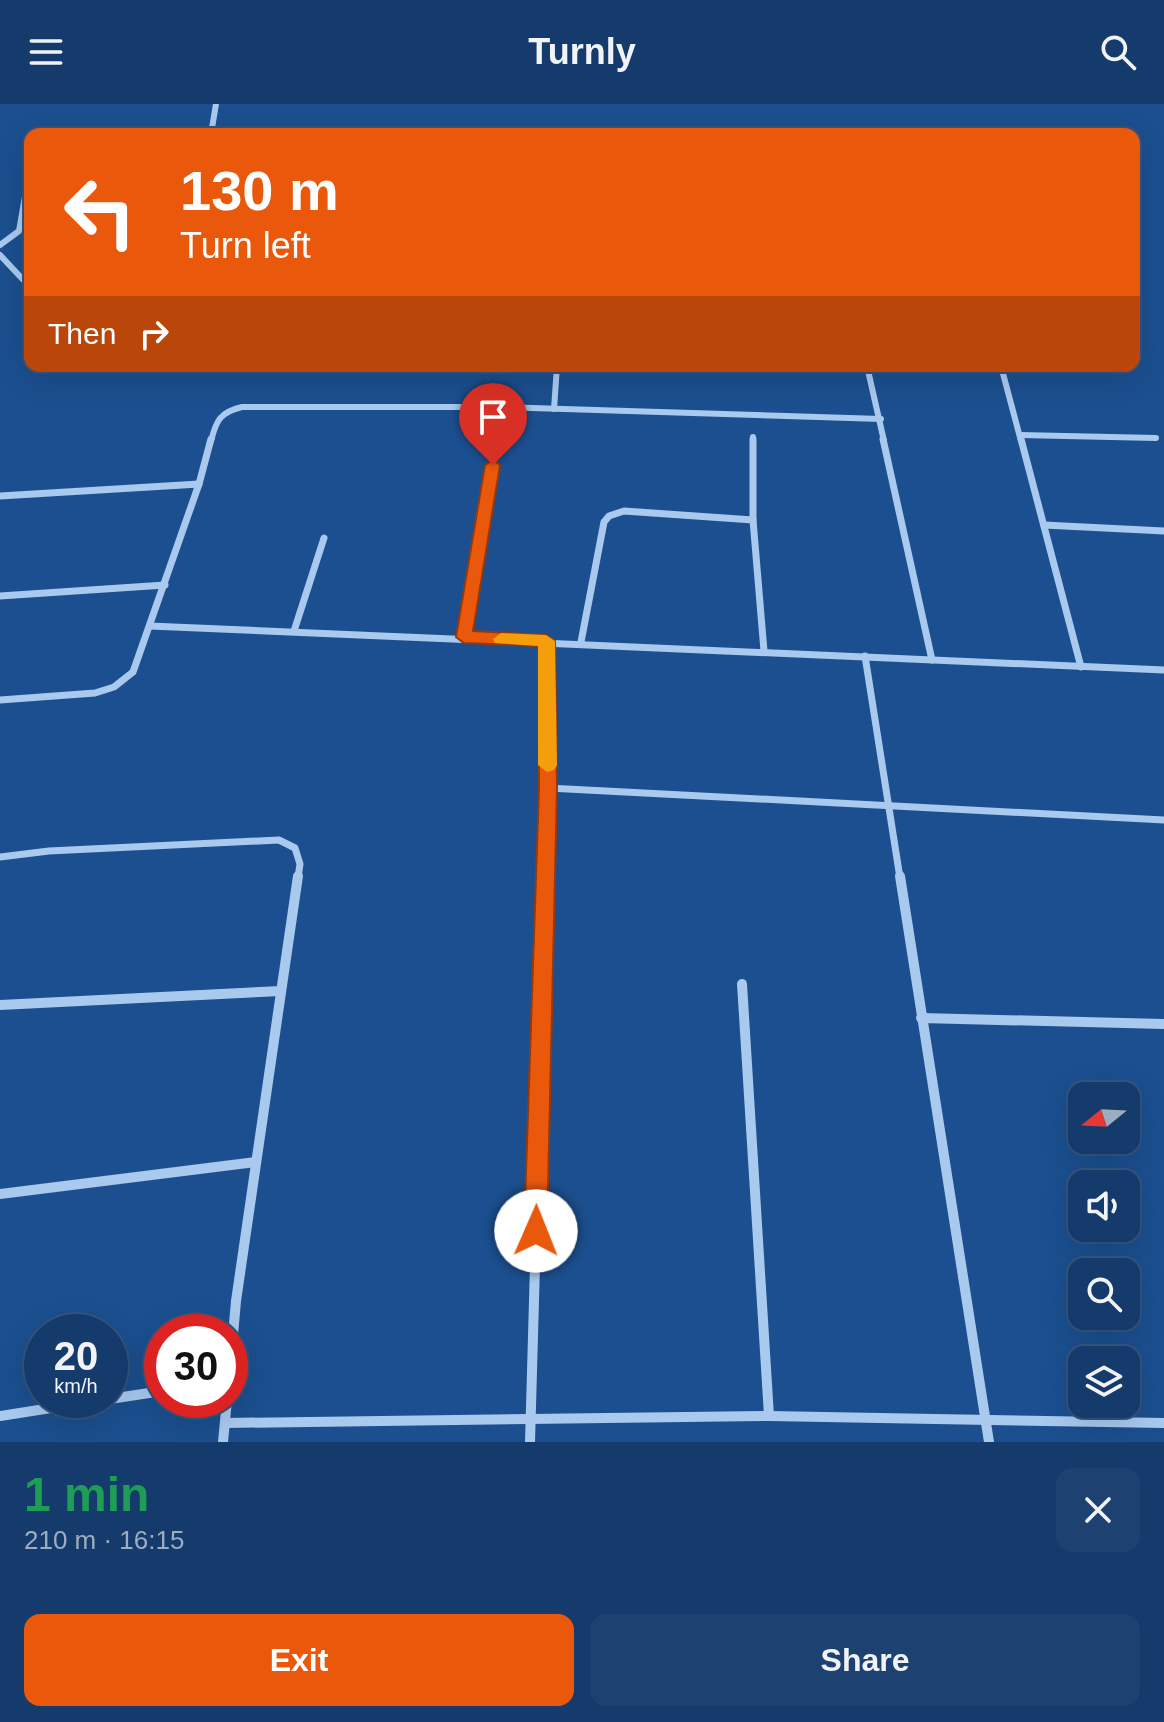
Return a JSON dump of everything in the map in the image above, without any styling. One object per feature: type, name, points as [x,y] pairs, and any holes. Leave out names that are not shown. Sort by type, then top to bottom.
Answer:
[{"type":"street","points":[[212,128],[216,104]]},
{"type":"street","points":[[19,231],[24,202]]},
{"type":"street","points":[[0,245],[24,230]]},
{"type":"street","points":[[0,255],[24,281]]},
{"type":"street","points":[[554,409],[557,372]]},
{"type":"street","points":[[869,372],[932,660]]},
{"type":"street","points":[[1003,372],[1081,667]]},
{"type":"street","points":[[0,700],[95,693],[114,687],[133,672],[199,484],[217,419],[228,410],[242,407],[502,407],[881,419]]},
{"type":"street","points":[[464,637],[502,407]]},
{"type":"street","points":[[1020,435],[1156,438]]},
{"type":"street","points":[[753,437],[753,520],[764,651]]},
{"type":"street","points":[[0,496],[199,484]]},
{"type":"street","points":[[581,642],[604,522],[609,516],[624,511],[753,520]]},
{"type":"street","points":[[1044,525],[1164,531]]},
{"type":"street","points":[[294,631],[324,538]]},
{"type":"street","points":[[0,596],[165,585]]},
{"type":"street","points":[[150,626],[581,642],[1164,670]]},
{"type":"street","points":[[530,1442],[548,788],[546,641]]},
{"type":"street","points":[[865,656],[989,1442]]},
{"type":"street","points":[[548,788],[1164,820]]},
{"type":"street","points":[[0,857],[49,851],[279,840],[295,848],[300,864],[235,1314]]},
{"type":"street","points":[[742,984],[769,1416]]},
{"type":"street","points":[[0,1005],[28,1001],[281,991]]},
{"type":"street","points":[[921,1018],[1164,1024]]},
{"type":"street","points":[[0,1194],[256,1162]]},
{"type":"street","points":[[0,1416],[24,1412]]},
{"type":"street","points":[[225,1423],[769,1416],[1164,1423]]},
{"type":"street","points":[[223,1442],[225,1418]]},
{"type":"slow traffic","points":[[501,639],[546,641],[547,765]]},
{"type":"route","points":[[493,465],[464,637],[546,641],[548,788],[536,1231]]}]
